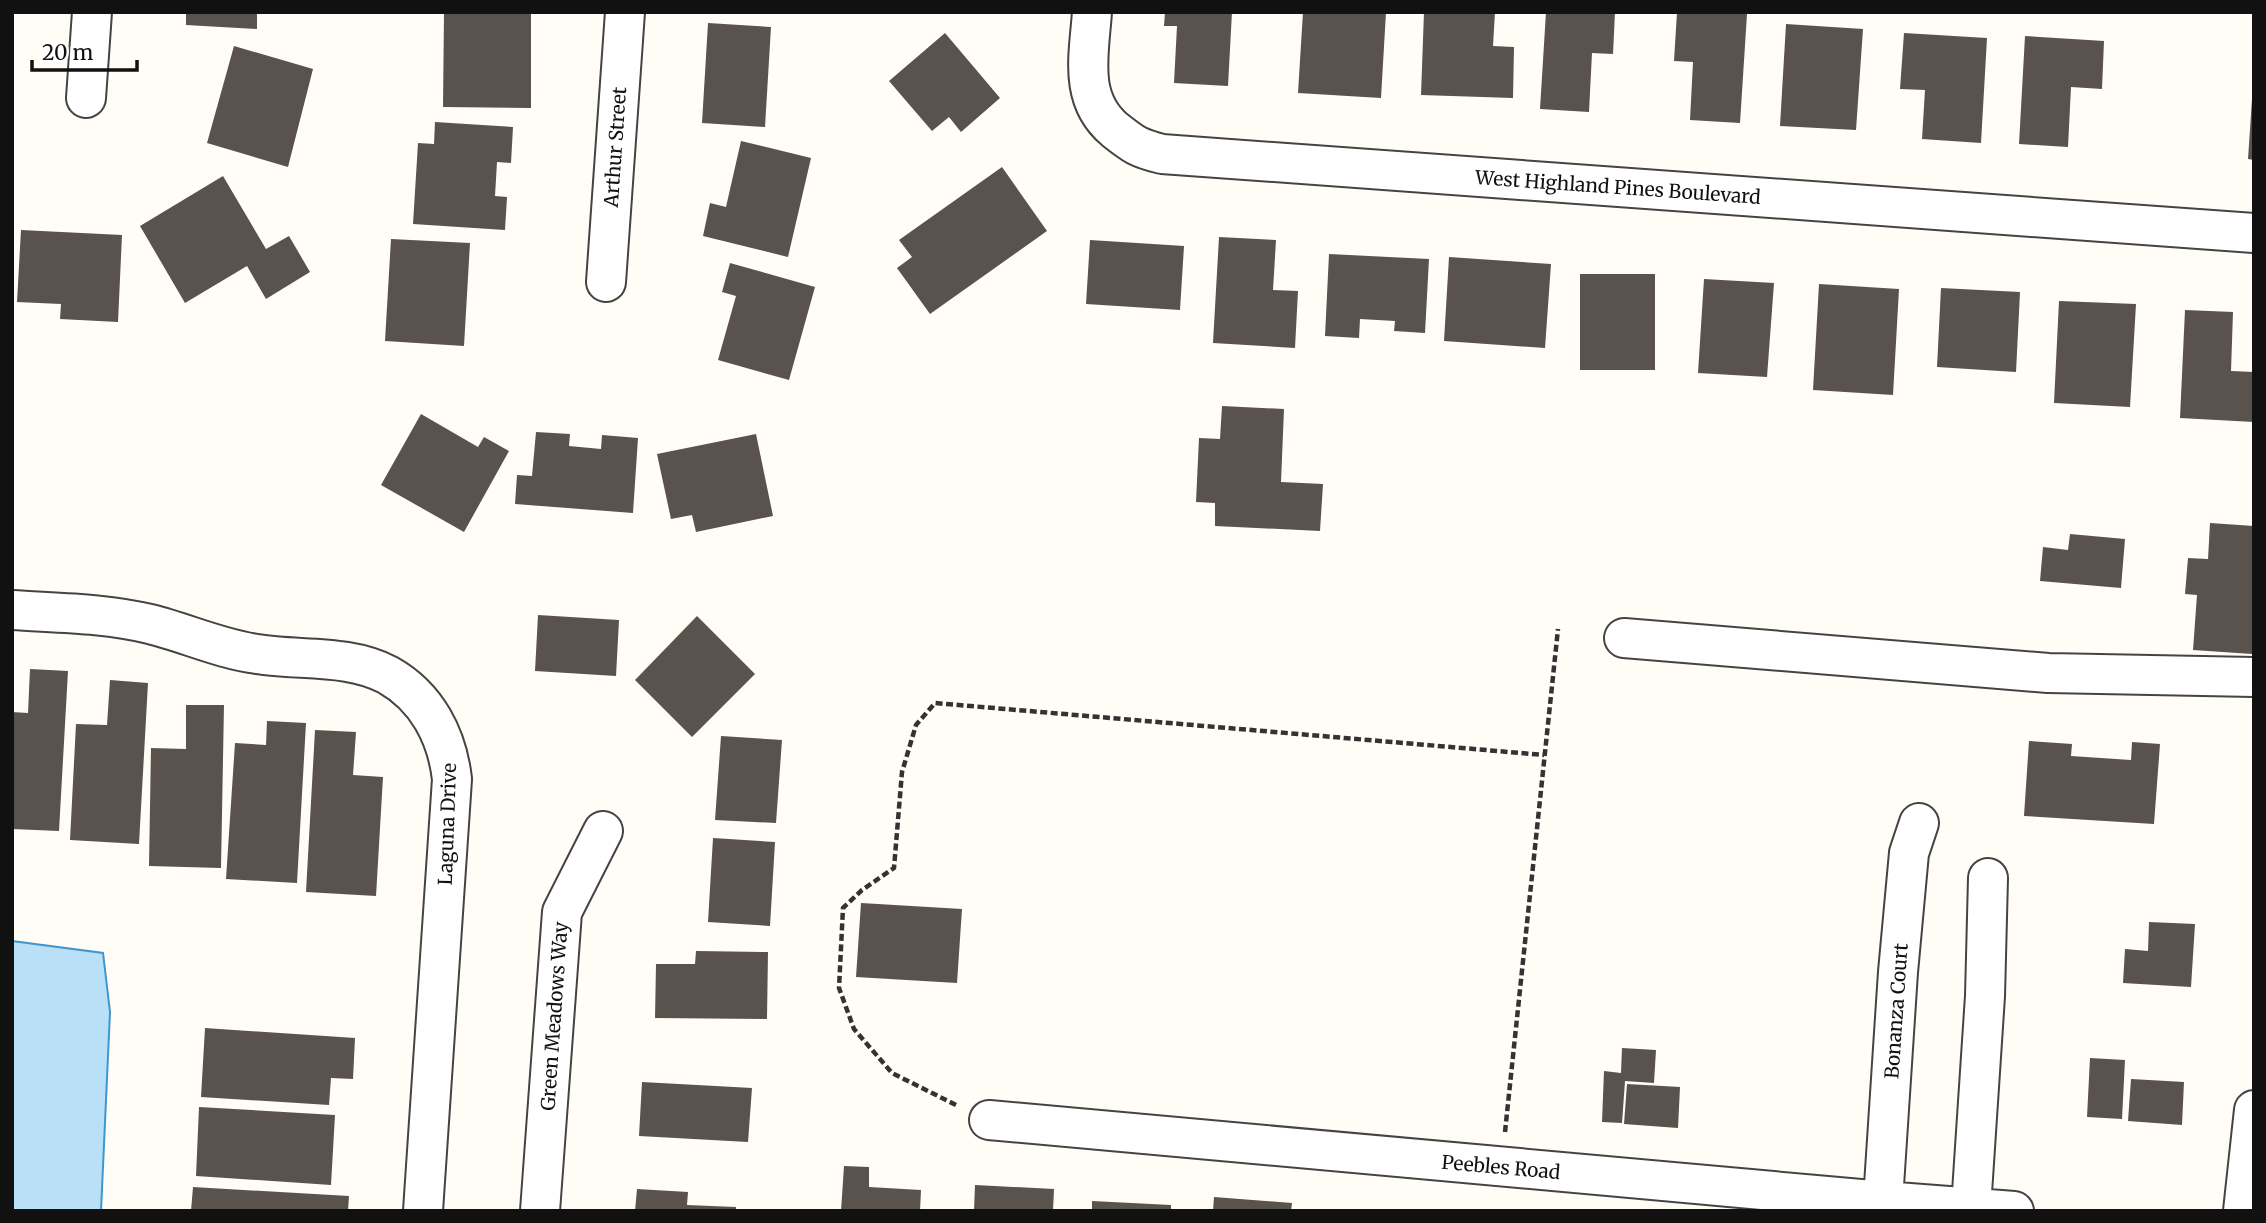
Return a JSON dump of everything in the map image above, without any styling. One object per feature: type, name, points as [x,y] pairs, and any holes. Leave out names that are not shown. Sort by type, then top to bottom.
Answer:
[{"type":"street","points":[[86,98],[92,12]]},
{"type":"street","name":"Arthur Street","points":[[606,282],[625,12]]},
{"type":"street","name":"West Highland Pines Boulevard","points":[[1092,12],[1088,69],[1090,94],[1101,118],[1137,148],[1162,154],[2254,233]]},
{"type":"street","name":"Laguna Drive","points":[[12,610],[138,622],[257,654],[364,665],[409,689],[434,718],[449,754],[452,779],[423,1211]]},
{"type":"street","points":[[1624,638],[2048,673],[2254,677]]},
{"type":"street","name":"Bonanza Court","points":[[1883,1201],[1898,972],[1909,853],[1919,823]]},
{"type":"street","name":"Green Meadows Way","points":[[540,1211],[562,912],[603,831]]},
{"type":"street","points":[[1971,1208],[1985,996],[1988,878]]},
{"type":"street","points":[[2243,1211],[2254,1110]]},
{"type":"street","name":"Peebles Road","points":[[989,1121],[2014,1211]]},
{"type":"path","points":[[1502,1167],[1558,629]]},
{"type":"path","points":[[989,1121],[892,1073],[854,1029],[839,988],[843,908],[862,890],[894,868],[902,772],[916,725],[935,703],[1544,755]]},
{"type":"water","points":[[12,941],[103,953],[110,1012],[101,1211],[12,1211]]},
{"type":"building","points":[[186,12],[257,12],[257,29],[186,25]]},
{"type":"building","points":[[444,12],[531,12],[531,108],[443,107]]},
{"type":"building","points":[[1165,12],[1232,12],[1228,86],[1174,83],[1177,26],[1164,26]]},
{"type":"building","points":[[1303,12],[1386,12],[1381,98],[1298,93]]},
{"type":"building","points":[[1424,12],[1495,12],[1493,46],[1514,47],[1513,98],[1421,95]]},
{"type":"building","points":[[1546,12],[1615,12],[1613,54],[1592,53],[1589,112],[1540,109]]},
{"type":"building","points":[[1677,12],[1747,14],[1740,123],[1690,120],[1693,62],[1674,61]]},
{"type":"building","points":[[708,23],[771,27],[765,127],[702,123]]},
{"type":"building","points":[[1786,24],[1863,29],[1856,130],[1780,126]]},
{"type":"building","points":[[945,33],[1000,98],[961,132],[949,117],[932,131],[889,81]]},
{"type":"building","points":[[1904,33],[1987,38],[1981,143],[1922,139],[1925,90],[1900,89]]},
{"type":"building","points":[[2025,36],[2104,41],[2102,89],[2071,87],[2068,147],[2019,144]]},
{"type":"building","points":[[234,46],[313,69],[288,167],[207,143]]},
{"type":"building","points":[[2254,99],[2254,160],[2248,159]]},
{"type":"building","points":[[435,122],[513,127],[511,163],[497,162],[495,196],[507,197],[505,230],[413,224],[418,143],[434,144]]},
{"type":"building","points":[[741,141],[811,158],[788,257],[703,236],[710,203],[726,207]]},
{"type":"building","points":[[1002,167],[1047,231],[930,314],[897,268],[912,257],[899,240]]},
{"type":"building","points":[[223,176],[266,249],[289,236],[310,272],[266,299],[247,266],[185,303],[140,226]]},
{"type":"building","points":[[21,230],[122,235],[118,322],[60,319],[61,304],[17,302]]},
{"type":"building","points":[[1219,237],[1276,240],[1273,290],[1298,291],[1295,348],[1213,343]]},
{"type":"building","points":[[391,239],[470,243],[464,346],[385,341]]},
{"type":"building","points":[[1090,240],[1184,246],[1180,310],[1086,304]]},
{"type":"building","points":[[1329,254],[1429,259],[1425,333],[1394,331],[1395,321],[1360,319],[1359,338],[1325,336]]},
{"type":"building","points":[[1449,257],[1551,264],[1545,348],[1444,341]]},
{"type":"building","points":[[730,263],[815,287],[789,380],[718,360],[736,296],[722,292]]},
{"type":"building","points":[[1580,274],[1655,274],[1655,370],[1580,370]]},
{"type":"building","points":[[1704,279],[1774,283],[1767,377],[1698,373]]},
{"type":"building","points":[[1819,284],[1899,289],[1893,395],[1813,390]]},
{"type":"building","points":[[1941,288],[2020,292],[2016,372],[1937,367]]},
{"type":"building","points":[[2059,301],[2136,304],[2130,407],[2054,403]]},
{"type":"building","points":[[2185,310],[2233,312],[2231,371],[2254,372],[2254,422],[2180,418]]},
{"type":"building","points":[[1222,406],[1284,409],[1281,482],[1323,484],[1320,531],[1215,526],[1215,503],[1196,502],[1199,438],[1220,439]]},
{"type":"building","points":[[421,414],[478,447],[484,437],[509,451],[464,532],[381,485]]},
{"type":"building","points":[[536,432],[570,434],[569,446],[601,449],[602,435],[638,438],[633,513],[515,504],[517,475],[532,476]]},
{"type":"building","points":[[756,434],[773,516],[696,532],[692,515],[671,519],[657,454]]},
{"type":"building","points":[[2210,523],[2254,526],[2252,654],[2193,650],[2197,595],[2185,594],[2188,558],[2208,559]]},
{"type":"building","points":[[2070,534],[2125,539],[2121,588],[2040,581],[2043,547],[2068,550]]},
{"type":"building","points":[[538,615],[619,620],[616,676],[535,671]]},
{"type":"building","points":[[697,616],[755,674],[692,737],[635,680]]},
{"type":"building","points":[[30,669],[68,671],[59,831],[12,829],[12,712],[28,713]]},
{"type":"building","points":[[110,680],[148,683],[139,844],[70,840],[76,724],[107,725]]},
{"type":"building","points":[[186,705],[224,705],[221,868],[149,866],[151,748],[186,749]]},
{"type":"building","points":[[267,721],[306,723],[297,883],[226,879],[235,743],[266,745]]},
{"type":"building","points":[[315,730],[356,732],[353,775],[383,777],[376,896],[306,892]]},
{"type":"building","points":[[721,736],[782,740],[776,823],[715,820]]},
{"type":"building","points":[[2029,741],[2072,744],[2071,756],[2131,760],[2132,742],[2160,744],[2154,824],[2024,816]]},
{"type":"building","points":[[713,838],[775,842],[770,926],[708,922]]},
{"type":"building","points":[[861,903],[962,909],[957,983],[856,977]]},
{"type":"building","points":[[2149,922],[2195,924],[2191,987],[2123,983],[2125,949],[2148,951]]},
{"type":"building","points":[[696,951],[768,952],[767,1019],[655,1018],[656,964],[695,964]]},
{"type":"building","points":[[205,1028],[355,1038],[353,1079],[331,1078],[329,1105],[201,1097]]},
{"type":"building","points":[[1622,1048],[1656,1050],[1654,1083],[1625,1081],[1622,1123],[1602,1122],[1604,1071],[1621,1073]]},
{"type":"building","points":[[2090,1058],[2125,1060],[2122,1119],[2087,1117]]},
{"type":"building","points":[[2131,1079],[2184,1082],[2182,1125],[2128,1121]]},
{"type":"building","points":[[642,1082],[752,1088],[748,1142],[639,1136]]},
{"type":"building","points":[[1627,1084],[1680,1087],[1678,1128],[1624,1124]]},
{"type":"building","points":[[199,1107],[335,1115],[331,1185],[196,1176]]},
{"type":"building","points":[[844,1166],[869,1167],[869,1187],[921,1190],[920,1211],[841,1211]]},
{"type":"building","points":[[975,1185],[1054,1189],[1053,1211],[974,1211]]},
{"type":"building","points":[[193,1187],[349,1196],[348,1211],[191,1211]]},
{"type":"building","points":[[637,1189],[688,1192],[687,1205],[736,1207],[736,1211],[635,1211]]},
{"type":"building","points":[[1214,1197],[1292,1203],[1291,1211],[1213,1211]]},
{"type":"building","points":[[1092,1201],[1171,1205],[1171,1211],[1092,1211]]}]
